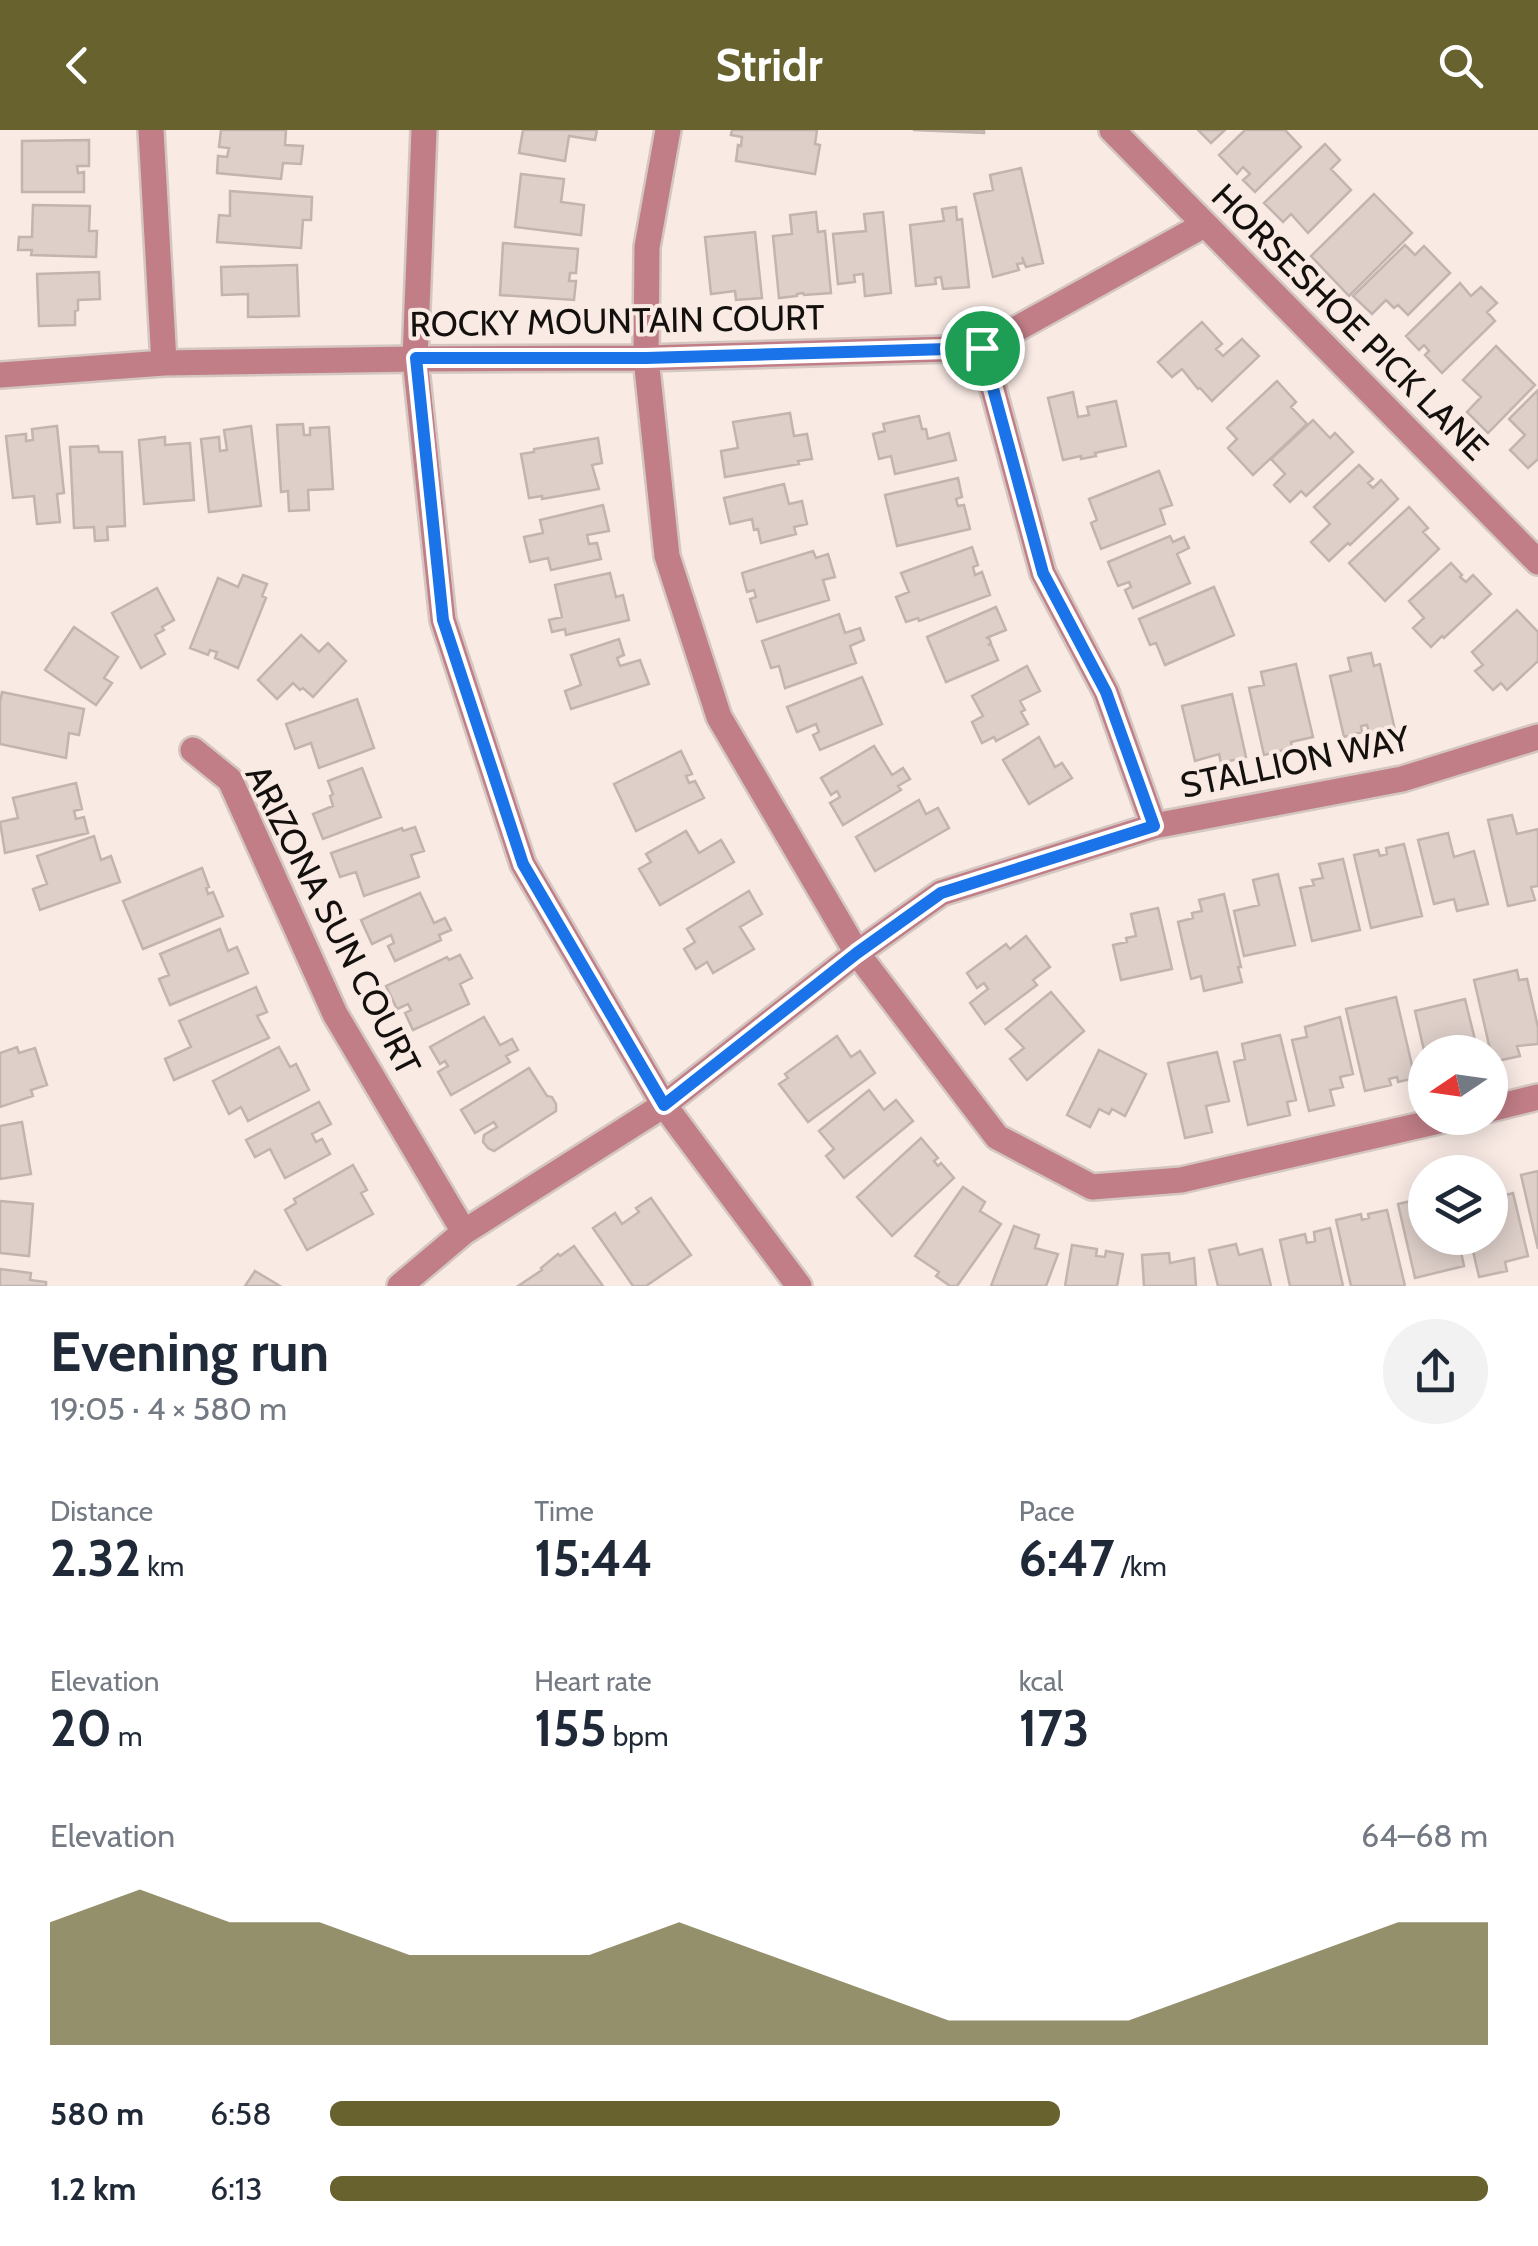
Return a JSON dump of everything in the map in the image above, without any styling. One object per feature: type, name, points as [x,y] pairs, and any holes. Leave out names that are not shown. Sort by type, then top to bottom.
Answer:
[{"type":"street","points":[[152,130],[164,364]]},
{"type":"street","points":[[424,130],[416,358],[443,620],[523,864],[664,1105],[799,1286]]},
{"type":"street","points":[[668,130],[648,246],[646,358],[667,556],[719,718],[857,953],[997,1136],[1092,1187],[1181,1180],[1408,1128]]},
{"type":"street","name":"HORSESHOE PICK LANE","points":[[1112,130],[1538,562]]},
{"type":"street","name":"ROCKY MOUNTAIN COURT","points":[[0,376],[164,364],[646,358],[982,348],[1204,225]]},
{"type":"street","points":[[982,348],[1043,573],[1106,692],[1154,826]]},
{"type":"street","name":"STALLION WAY","points":[[400,1286],[464,1232],[664,1105],[857,953],[941,893],[1154,826],[1402,778],[1538,737]]},
{"type":"street","name":"ARIZONA SUN COURT","points":[[193,750],[230,780],[335,1014],[464,1232]]},
{"type":"street","points":[[1508,1104],[1538,1098]]},
{"type":"building","points":[[221,130],[286,130],[285,145],[303,146],[301,164],[283,163],[281,179],[217,173],[218,156],[227,157],[229,148],[219,147]]},
{"type":"building","points":[[523,130],[597,130],[595,140],[569,136],[565,161],[519,153]]},
{"type":"building","points":[[732,130],[817,130],[815,144],[820,145],[815,174],[736,161],[742,137],[731,135]]},
{"type":"building","points":[[913,130],[984,130],[984,133]]},
{"type":"building","points":[[1198,130],[1225,130],[1211,143]]},
{"type":"building","points":[[1245,130],[1285,130],[1301,147],[1255,192],[1243,180],[1250,174],[1243,167],[1237,174],[1219,155]]},
{"type":"building","points":[[89,140],[89,166],[77,166],[78,173],[84,172],[84,192],[22,192],[22,141]]},
{"type":"building","points":[[1325,144],[1340,160],[1331,169],[1351,190],[1308,233],[1291,214],[1283,222],[1264,203]]},
{"type":"building","points":[[1021,168],[1043,263],[1026,267],[1022,257],[1024,263],[1017,264],[1019,270],[993,277],[974,194],[993,190],[990,175]]},
{"type":"building","points":[[521,174],[564,179],[561,202],[584,205],[581,235],[515,227]]},
{"type":"building","points":[[230,191],[312,197],[311,220],[303,220],[301,248],[217,242],[219,215],[230,216]]},
{"type":"building","points":[[1374,194],[1412,233],[1349,296],[1311,256]]},
{"type":"building","points":[[33,205],[90,206],[89,231],[97,231],[96,257],[31,255],[32,250],[18,250],[19,237],[32,237]]},
{"type":"building","points":[[956,207],[957,220],[962,219],[969,287],[943,289],[941,277],[935,278],[936,284],[916,286],[910,225],[944,221],[942,209]]},
{"type":"building","points":[[816,212],[818,232],[825,231],[831,293],[779,298],[773,236],[792,234],[790,215]]},
{"type":"building","points":[[883,212],[891,293],[865,296],[863,274],[854,275],[855,282],[838,284],[833,234],[866,231],[864,214]]},
{"type":"building","points":[[755,232],[762,298],[736,300],[735,291],[711,294],[705,237]]},
{"type":"building","points":[[503,243],[578,249],[576,273],[570,273],[569,281],[576,281],[574,300],[500,295]]},
{"type":"building","points":[[1405,245],[1415,255],[1424,246],[1450,273],[1408,315],[1386,300],[1372,314],[1353,296]]},
{"type":"building","points":[[297,265],[299,316],[248,317],[248,294],[222,295],[221,267]]},
{"type":"building","points":[[99,272],[100,299],[78,300],[75,325],[39,326],[37,274]]},
{"type":"building","points":[[1460,283],[1471,296],[1481,287],[1497,303],[1487,312],[1495,321],[1442,373],[1425,355],[1429,351],[1424,345],[1419,350],[1406,336]]},
{"type":"building","points":[[1202,322],[1222,344],[1216,349],[1223,356],[1242,339],[1259,356],[1212,401],[1182,369],[1172,377],[1158,362]]},
{"type":"building","points":[[1496,346],[1535,385],[1488,433],[1467,412],[1481,397],[1463,380]]},
{"type":"building","points":[[1277,381],[1296,402],[1291,407],[1307,424],[1253,475],[1228,448],[1237,439],[1227,428]]},
{"type":"building","points":[[1538,390],[1538,459],[1528,468],[1510,450],[1525,435],[1509,419]]},
{"type":"building","points":[[1073,392],[1078,417],[1089,415],[1087,407],[1116,401],[1126,446],[1095,453],[1096,456],[1063,460],[1048,398]]},
{"type":"building","points":[[790,413],[794,436],[807,434],[812,459],[725,477],[721,451],[738,448],[733,422]]},
{"type":"building","points":[[919,416],[928,439],[949,433],[956,460],[895,474],[891,456],[879,459],[873,434],[885,431],[883,424]]},
{"type":"building","points":[[1313,420],[1330,438],[1335,433],[1353,452],[1306,496],[1301,491],[1290,502],[1274,485],[1285,474],[1271,459]]},
{"type":"building","points":[[303,424],[304,435],[310,435],[310,428],[329,427],[333,489],[308,490],[309,510],[289,511],[288,491],[281,492],[277,425]]},
{"type":"building","points":[[57,426],[64,493],[57,494],[60,522],[37,524],[34,496],[13,498],[6,436],[26,434],[26,441],[33,440],[32,429]]},
{"type":"building","points":[[251,426],[261,506],[209,512],[201,439],[219,437],[220,451],[227,450],[224,430]]},
{"type":"building","points":[[165,437],[165,445],[190,443],[194,500],[144,504],[139,440]]},
{"type":"building","points":[[598,438],[602,463],[592,465],[599,489],[529,498],[521,454]]},
{"type":"building","points":[[98,446],[99,452],[122,452],[125,526],[107,527],[108,540],[95,541],[94,527],[74,528],[70,447]]},
{"type":"building","points":[[1359,465],[1373,479],[1368,483],[1373,488],[1381,480],[1398,499],[1329,561],[1311,542],[1330,524],[1314,507]]},
{"type":"building","points":[[1159,471],[1172,505],[1160,509],[1165,524],[1101,549],[1091,523],[1097,520],[1089,499]]},
{"type":"building","points":[[958,478],[962,497],[956,499],[958,506],[964,505],[970,529],[897,546],[885,495]]},
{"type":"building","points":[[784,484],[789,504],[802,501],[807,524],[794,527],[796,534],[761,543],[752,519],[730,524],[724,498]]},
{"type":"building","points":[[603,505],[609,531],[587,535],[589,544],[597,543],[601,559],[551,570],[548,558],[530,562],[524,537],[543,533],[540,520]]},
{"type":"building","points":[[1409,507],[1428,528],[1423,532],[1439,549],[1385,601],[1349,563]]},
{"type":"building","points":[[1170,536],[1173,542],[1184,537],[1189,548],[1177,554],[1190,583],[1133,608],[1125,590],[1131,587],[1129,582],[1118,586],[1108,562]]},
{"type":"building","points":[[972,547],[978,565],[973,567],[975,575],[982,572],[990,595],[919,621],[918,618],[906,622],[896,597],[909,592],[901,573]]},
{"type":"building","points":[[813,551],[816,558],[828,554],[835,577],[823,580],[829,600],[757,622],[750,599],[756,597],[754,590],[747,592],[742,573]]},
{"type":"building","points":[[1451,563],[1466,582],[1473,575],[1491,594],[1431,647],[1413,628],[1424,618],[1409,601]]},
{"type":"building","points":[[610,573],[616,597],[623,595],[629,620],[566,635],[565,629],[552,632],[549,620],[562,617],[555,585]]},
{"type":"building","points":[[243,575],[267,584],[262,596],[266,598],[238,668],[215,658],[217,652],[210,650],[208,655],[190,648],[218,578],[238,587]]},
{"type":"building","points":[[1214,587],[1234,635],[1165,665],[1156,643],[1150,645],[1139,619]]},
{"type":"building","points":[[157,588],[174,620],[155,635],[165,654],[141,668],[112,613]]},
{"type":"building","points":[[996,607],[1006,630],[986,638],[998,660],[946,682],[927,637]]},
{"type":"building","points":[[1517,610],[1538,632],[1538,661],[1507,690],[1501,683],[1493,690],[1475,671],[1483,665],[1472,652]]},
{"type":"building","points":[[839,614],[845,633],[860,628],[864,640],[850,646],[856,663],[785,688],[779,666],[771,668],[762,641]]},
{"type":"building","points":[[74,627],[118,657],[104,678],[112,683],[96,705],[45,670]]},
{"type":"building","points":[[301,635],[319,652],[328,643],[346,661],[313,697],[293,683],[277,699],[258,680]]},
{"type":"building","points":[[619,639],[624,655],[617,658],[620,666],[640,660],[649,684],[571,709],[565,691],[581,685],[571,655]]},
{"type":"building","points":[[1371,653],[1374,666],[1380,664],[1395,730],[1370,736],[1367,725],[1361,726],[1362,732],[1344,737],[1330,676],[1351,671],[1348,658]]},
{"type":"building","points":[[1296,664],[1313,737],[1291,742],[1292,748],[1264,755],[1249,688],[1264,685],[1261,672]]},
{"type":"building","points":[[1027,666],[1040,691],[1020,701],[1028,724],[996,741],[994,737],[982,743],[972,722],[983,716],[972,696]]},
{"type":"building","points":[[862,677],[882,724],[820,750],[813,735],[819,732],[816,724],[797,732],[787,707]]},
{"type":"building","points":[[2,692],[84,709],[79,735],[69,733],[66,758],[0,744]]},
{"type":"building","points":[[1232,694],[1246,757],[1221,763],[1219,754],[1195,761],[1182,706]]},
{"type":"building","points":[[357,699],[374,748],[319,768],[311,743],[295,749],[286,724]]},
{"type":"building","points":[[1039,737],[1055,767],[1062,763],[1072,778],[1029,804],[1003,760]]},
{"type":"building","points":[[874,746],[892,775],[903,768],[910,779],[898,786],[901,790],[843,825],[830,803],[840,797],[837,791],[831,795],[821,778]]},
{"type":"building","points":[[681,751],[692,774],[686,776],[689,783],[695,781],[704,798],[636,831],[614,784]]},
{"type":"building","points":[[362,768],[381,817],[323,839],[313,814],[333,806],[328,781]]},
{"type":"building","points":[[76,783],[82,809],[74,811],[76,819],[84,817],[88,833],[5,853],[0,822],[18,818],[13,798]]},
{"type":"building","points":[[919,800],[926,814],[938,808],[949,828],[875,871],[856,837]]},
{"type":"building","points":[[1512,815],[1517,834],[1538,829],[1538,886],[1531,887],[1535,900],[1508,906],[1488,820]]},
{"type":"building","points":[[415,827],[424,851],[411,855],[419,877],[364,896],[356,872],[340,877],[331,853]]},
{"type":"building","points":[[686,831],[699,853],[721,840],[734,862],[660,905],[639,869],[651,862],[646,854]]},
{"type":"building","points":[[1448,833],[1454,857],[1474,851],[1488,904],[1457,911],[1454,899],[1434,904],[1418,840]]},
{"type":"building","points":[[94,836],[101,860],[111,856],[120,882],[40,910],[33,889],[47,884],[37,856]]},
{"type":"building","points":[[1404,844],[1422,916],[1371,928],[1354,855],[1378,850],[1380,856],[1387,854],[1386,848]]},
{"type":"building","points":[[1343,859],[1360,930],[1312,941],[1300,888],[1323,878],[1319,864]]},
{"type":"building","points":[[202,868],[208,894],[213,892],[223,916],[143,949],[123,901]]},
{"type":"building","points":[[1278,874],[1295,945],[1244,956],[1234,911],[1259,905],[1253,880]]},
{"type":"building","points":[[749,891],[762,914],[740,927],[754,949],[713,973],[707,962],[696,969],[684,949],[695,942],[687,929]]},
{"type":"building","points":[[420,893],[434,923],[445,918],[451,930],[439,935],[441,940],[395,961],[388,946],[394,943],[391,935],[372,944],[361,920]]},
{"type":"building","points":[[1224,894],[1242,982],[1204,991],[1201,976],[1191,979],[1178,922],[1202,911],[1199,900]]},
{"type":"building","points":[[1158,908],[1172,969],[1121,980],[1113,945],[1136,936],[1131,914]]},
{"type":"building","points":[[220,929],[228,951],[237,947],[248,973],[170,1005],[159,979],[169,975],[160,954]]},
{"type":"building","points":[[1026,936],[1050,967],[1033,980],[1037,985],[985,1024],[970,1003],[988,989],[984,983],[977,988],[967,973],[1006,944],[1010,949]]},
{"type":"building","points":[[460,955],[472,978],[460,984],[469,1004],[413,1030],[405,1013],[411,1010],[408,1004],[397,1009],[386,986],[447,957],[449,960]]},
{"type":"building","points":[[1517,970],[1519,980],[1527,979],[1538,1044],[1517,1046],[1520,1056],[1508,1059],[1508,1035],[1487,1035],[1474,980]]},
{"type":"building","points":[[256,987],[267,1012],[257,1016],[269,1038],[174,1080],[165,1059],[191,1047],[179,1021]]},
{"type":"building","points":[[1051,992],[1084,1031],[1027,1080],[1010,1059],[1024,1048],[1006,1029]]},
{"type":"building","points":[[1396,997],[1408,1048],[1408,1080],[1389,1079],[1391,1085],[1365,1091],[1346,1009]]},
{"type":"building","points":[[1465,999],[1474,1035],[1420,1035],[1415,1011]]},
{"type":"building","points":[[484,1017],[500,1045],[512,1039],[518,1050],[506,1056],[510,1062],[451,1095],[438,1072],[448,1066],[445,1061],[440,1064],[430,1047]]},
{"type":"building","points":[[1340,1017],[1353,1074],[1340,1077],[1343,1087],[1330,1090],[1334,1105],[1309,1111],[1292,1040],[1307,1037],[1305,1027]]},
{"type":"building","points":[[1280,1035],[1296,1100],[1287,1102],[1290,1115],[1248,1125],[1234,1062],[1245,1059],[1242,1044]]},
{"type":"building","points":[[837,1036],[851,1057],[860,1051],[875,1073],[808,1122],[779,1084],[788,1078],[785,1074]]},
{"type":"building","points":[[17,1047],[19,1053],[35,1048],[47,1085],[31,1090],[33,1096],[0,1107],[0,1053]]},
{"type":"building","points":[[279,1047],[290,1067],[296,1064],[309,1090],[248,1121],[241,1107],[229,1114],[213,1081]]},
{"type":"building","points":[[1099,1050],[1146,1074],[1125,1116],[1112,1109],[1109,1114],[1099,1109],[1090,1127],[1067,1115]]},
{"type":"building","points":[[1217,1052],[1229,1101],[1206,1106],[1212,1132],[1185,1138],[1168,1063]]},
{"type":"building","points":[[529,1068],[547,1096],[552,1097],[556,1111],[494,1151],[483,1142],[484,1135],[497,1127],[494,1122],[475,1133],[461,1110]]},
{"type":"building","points":[[869,1090],[884,1110],[896,1100],[913,1121],[844,1178],[826,1156],[834,1149],[819,1131]]},
{"type":"building","points":[[319,1102],[331,1124],[312,1134],[316,1142],[322,1139],[330,1154],[285,1178],[270,1149],[255,1157],[246,1140]]},
{"type":"building","points":[[22,1122],[31,1174],[0,1179],[0,1126]]},
{"type":"building","points":[[921,1138],[938,1158],[934,1161],[938,1166],[941,1163],[954,1178],[892,1236],[857,1197]]},
{"type":"building","points":[[353,1165],[367,1190],[361,1193],[373,1214],[307,1250],[285,1210],[296,1203],[294,1199]]},
{"type":"building","points":[[1538,1171],[1538,1249],[1521,1175]]},
{"type":"building","points":[[963,1187],[985,1202],[980,1211],[1001,1224],[957,1286],[950,1286],[936,1276],[939,1272],[915,1256]]},
{"type":"building","points":[[1513,1193],[1528,1256],[1505,1262],[1507,1271],[1479,1277],[1474,1255],[1508,1255],[1508,1194]]},
{"type":"building","points":[[651,1198],[691,1255],[646,1286],[633,1286],[593,1228],[615,1213],[622,1224]]},
{"type":"building","points":[[0,1201],[33,1204],[29,1256],[0,1253]]},
{"type":"building","points":[[1408,1202],[1408,1248],[1398,1204]]},
{"type":"building","points":[[1387,1210],[1405,1286],[1351,1286],[1336,1220],[1361,1214],[1362,1220],[1369,1218],[1368,1214]]},
{"type":"building","points":[[1014,1226],[1039,1235],[1035,1248],[1058,1254],[1046,1286],[991,1286]]},
{"type":"building","points":[[1330,1228],[1343,1286],[1290,1286],[1280,1240],[1305,1234],[1307,1243],[1315,1241],[1314,1232]]},
{"type":"building","points":[[1236,1244],[1239,1255],[1262,1249],[1271,1286],[1218,1286],[1209,1250]]},
{"type":"building","points":[[1072,1245],[1097,1249],[1096,1256],[1105,1257],[1106,1251],[1123,1254],[1117,1286],[1065,1286]]},
{"type":"building","points":[[574,1246],[603,1286],[518,1286],[558,1254]]},
{"type":"building","points":[[1169,1253],[1170,1263],[1194,1258],[1196,1286],[1144,1286],[1142,1255]]},
{"type":"building","points":[[1410,1255],[1462,1255],[1464,1266],[1415,1278]]},
{"type":"building","points":[[0,1269],[31,1273],[30,1280],[46,1282],[46,1286],[0,1286]]},
{"type":"building","points":[[255,1271],[280,1286],[245,1286]]},
{"type":"route","points":[[982,348],[1043,573],[1106,692],[1154,826],[941,893],[857,953],[664,1105],[523,864],[443,620],[416,358],[646,358],[982,348]]}]
